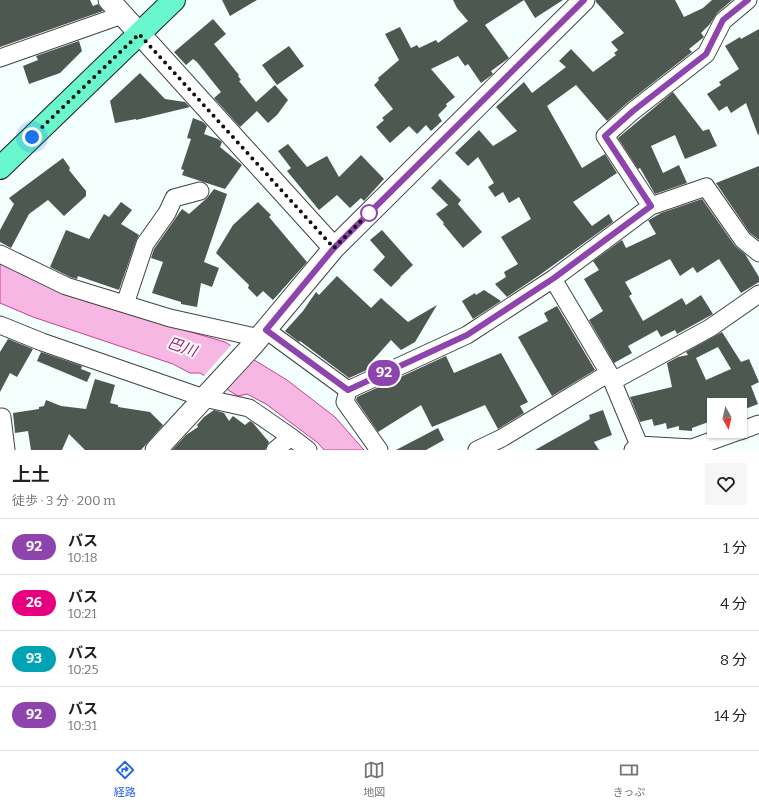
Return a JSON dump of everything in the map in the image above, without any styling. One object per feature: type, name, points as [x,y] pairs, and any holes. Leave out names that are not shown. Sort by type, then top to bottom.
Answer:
[{"type":"main road","points":[[0,168],[174,0]]},
{"type":"street","points":[[156,450],[259,338],[334,248],[584,0]]},
{"type":"street","points":[[651,206],[605,136],[633,111],[706,54],[723,20],[748,0]]},
{"type":"street","points":[[0,58],[116,8],[334,248]]},
{"type":"street","points":[[379,450],[344,402],[348,390],[467,335],[554,278],[651,206],[706,186],[743,240],[759,253]]},
{"type":"street","points":[[125,304],[145,244],[167,213],[174,198],[200,191]]},
{"type":"street","points":[[0,254],[66,286],[170,318],[259,338],[348,390]]},
{"type":"street","points":[[554,278],[611,377],[636,448],[692,449],[721,438]]},
{"type":"street","points":[[477,450],[502,438],[611,377],[710,328],[759,294]]},
{"type":"street","points":[[0,325],[42,342],[249,408],[292,436],[308,450]]},
{"type":"street","points":[[2,418],[6,450]]},
{"type":"street","points":[[747,428],[759,424]]},
{"type":"street","points":[[275,450],[292,436]]},
{"type":"water","name":"巴川","points":[[0,263],[88,302],[225,342],[287,380],[335,417],[364,450],[324,450],[318,443],[266,404],[247,394],[238,396],[200,373],[190,373],[173,364],[33,317],[0,303]]},
{"type":"pier","points":[[232,344],[255,358],[225,390],[203,377]]},
{"type":"building","points":[[0,0],[90,0],[93,6],[98,4],[103,11],[0,47]]},
{"type":"building","points":[[222,0],[257,0],[230,16]]},
{"type":"building","points":[[453,0],[524,0],[485,25],[509,58],[491,71],[493,74],[481,83],[468,64],[465,66],[458,56],[431,69],[455,97],[446,104],[447,106],[438,115],[442,121],[431,131],[426,125],[417,134],[409,126],[390,143],[376,127],[384,120],[382,118],[393,109],[374,85],[379,80],[378,78],[399,60],[385,34],[400,27],[411,48],[417,45],[419,48],[436,40],[438,43],[468,21],[457,8]]},
{"type":"building","points":[[524,0],[563,0],[535,18]]},
{"type":"building","points":[[596,0],[675,0],[684,17],[703,8],[712,0],[732,0],[717,13],[710,24],[701,33],[704,37],[689,49],[692,52],[627,103],[607,121],[576,85],[547,106],[582,168],[605,154],[617,173],[573,202],[592,226],[609,214],[613,222],[507,297],[495,284],[506,277],[504,272],[518,264],[501,237],[531,219],[519,197],[509,203],[503,192],[495,197],[488,187],[494,183],[478,157],[468,166],[455,153],[479,130],[493,146],[517,131],[496,107],[524,82],[532,93],[566,67],[559,61],[571,49],[593,72],[616,55],[614,53],[618,50],[611,42],[624,33],[596,2]]},
{"type":"building","points":[[213,19],[226,34],[214,44],[239,75],[238,76],[241,80],[239,81],[256,102],[275,85],[288,100],[277,115],[268,123],[257,111],[240,127],[214,98],[221,92],[197,62],[193,59],[186,65],[174,52]]},
{"type":"building","points":[[759,29],[758,135],[746,103],[731,113],[727,106],[719,111],[707,94],[721,85],[719,82],[739,69],[725,46],[740,37],[741,39]]},
{"type":"building","points":[[79,41],[82,51],[60,73],[29,84],[23,66],[38,60],[36,56]]},
{"type":"building","points":[[289,46],[304,66],[277,85],[262,65]]},
{"type":"building","points":[[140,73],[165,99],[185,102],[190,107],[136,120],[115,123],[110,101]]},
{"type":"building","points":[[673,92],[703,131],[709,129],[717,146],[685,159],[675,135],[651,146],[663,173],[679,165],[687,183],[655,194],[640,168],[638,169],[618,138]]},
{"type":"building","points":[[193,118],[203,122],[207,126],[204,134],[222,142],[220,147],[242,165],[225,189],[182,175],[184,170],[181,169],[191,139],[187,138]]},
{"type":"building","points":[[288,144],[307,167],[327,156],[339,177],[361,155],[384,179],[364,201],[361,198],[350,208],[337,195],[319,210],[287,171],[291,168],[278,151]]},
{"type":"building","points":[[63,158],[70,168],[69,170],[86,191],[86,196],[64,216],[48,200],[29,214],[11,248],[0,242],[0,230],[14,204],[9,198]]},
{"type":"building","points":[[759,166],[759,240],[750,233],[716,183]]},
{"type":"building","points":[[440,179],[461,200],[458,204],[482,232],[463,248],[436,214],[448,205],[431,188]]},
{"type":"building","points":[[214,189],[227,194],[204,262],[219,268],[212,287],[201,283],[197,307],[181,304],[181,302],[152,293],[163,262],[151,258],[154,249],[182,209],[189,214],[207,198]]},
{"type":"building","points":[[702,199],[735,246],[745,254],[759,277],[759,282],[741,293],[719,259],[697,273],[693,267],[680,276],[670,259],[625,282],[632,294],[629,296],[643,321],[682,298],[686,305],[701,295],[713,314],[677,334],[675,330],[661,337],[657,330],[628,346],[632,353],[614,363],[589,320],[603,311],[584,279],[599,270],[593,261],[622,240],[626,248],[656,234],[648,220],[661,213]]},
{"type":"building","points":[[121,202],[132,210],[121,224],[139,235],[119,290],[78,276],[77,279],[70,277],[50,267],[66,230],[89,239],[104,214],[109,217]]},
{"type":"building","points":[[258,202],[271,215],[269,217],[307,262],[273,300],[263,291],[257,297],[248,288],[249,285],[216,253],[233,225]]},
{"type":"building","points":[[382,230],[413,265],[391,287],[373,270],[385,257],[370,240]]},
{"type":"building","points":[[337,276],[371,308],[381,298],[408,322],[437,305],[415,342],[401,350],[391,340],[373,360],[378,365],[349,378],[285,331],[303,311],[316,292],[319,295]]},
{"type":"building","points":[[484,290],[501,301],[473,319],[462,301],[475,293],[476,295]]},
{"type":"building","points":[[557,306],[595,370],[552,396],[518,337],[548,321],[544,313]]},
{"type":"building","points":[[722,332],[741,362],[749,359],[759,382],[751,386],[758,404],[747,408],[747,398],[707,398],[707,423],[692,428],[692,431],[679,430],[679,426],[667,429],[666,423],[654,426],[652,419],[640,422],[630,397],[672,387],[667,363],[678,357],[688,355],[686,352]],"holes":[[[718,347],[731,369],[706,380],[696,358]]]},
{"type":"building","points":[[8,339],[33,349],[17,377],[10,373],[0,392],[0,352]]},
{"type":"building","points":[[41,352],[82,366],[81,369],[91,373],[87,382],[37,361]]},
{"type":"building","points":[[501,353],[528,402],[520,406],[524,413],[498,429],[485,405],[432,427],[421,405],[378,432],[356,400],[357,397],[446,356],[454,373]]},
{"type":"building","points":[[95,379],[115,385],[110,403],[118,405],[118,407],[150,412],[163,425],[141,450],[85,450],[69,434],[62,450],[31,450],[28,431],[15,433],[13,413],[39,409],[39,407],[44,406],[46,400],[61,406],[86,409]]},
{"type":"building","points":[[214,410],[224,413],[229,421],[233,416],[245,425],[250,421],[253,423],[269,442],[265,450],[172,450],[186,435],[198,427],[197,425],[204,417]]},
{"type":"building","points":[[603,410],[612,435],[594,442],[599,450],[535,450],[590,419],[589,415]]},
{"type":"building","points":[[438,428],[444,440],[426,450],[396,450]]},
{"type":"bus line","name":"92","points":[[584,0],[334,248],[266,330],[348,390],[467,335],[554,278],[651,206],[605,136],[633,111],[706,54],[723,20],[748,0]]},
{"type":"route","points":[[32,137],[139,34],[334,248],[369,213]]}]
